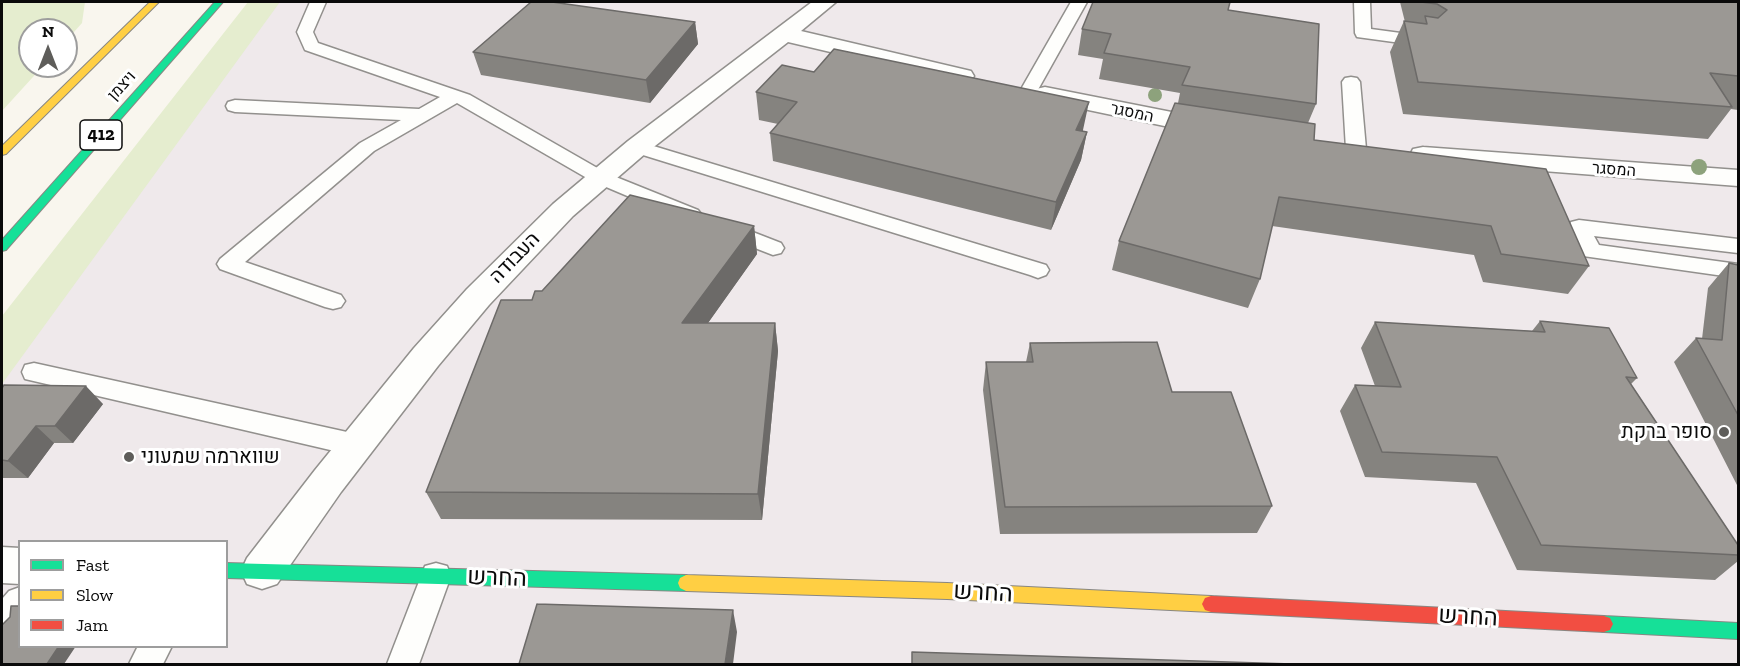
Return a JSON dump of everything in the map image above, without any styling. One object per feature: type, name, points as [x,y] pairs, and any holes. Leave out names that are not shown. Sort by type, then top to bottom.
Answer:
[{"type":"main road","points":[[120,34],[136,5],[135,2]]},
{"type":"main road","name":"ויצמן","points":[[2,152],[155,2]]},
{"type":"main road","name":"ויצמן","points":[[2,247],[219,2]]},
{"type":"main road","points":[[201,22],[229,2]]},
{"type":"main road","name":"החרש","points":[[244,570],[947,591],[1738,631]]},
{"type":"street","name":"העבודה","points":[[244,570],[356,445],[478,297],[563,210],[599,177],[825,2]]},
{"type":"street","name":"המסגר","points":[[783,34],[1009,87],[1231,131]]},
{"type":"street","name":"המסגר","points":[[1368,150],[1738,178]]},
{"type":"street","points":[[2,565],[18,566]]},
{"type":"lane","points":[[318,2],[305,32],[311,46],[333,51],[455,96],[599,177],[773,248]]},
{"type":"lane","points":[[1009,87],[1079,2]]},
{"type":"lane","points":[[1362,2],[1363,33],[1423,41]]},
{"type":"lane","points":[[1351,82],[1368,150]]},
{"type":"lane","points":[[333,301],[228,264],[367,147],[455,96]]},
{"type":"lane","points":[[235,106],[423,115]]},
{"type":"lane","points":[[638,147],[1038,270]]},
{"type":"lane","points":[[1738,246],[1579,227],[1591,250],[1738,271]]},
{"type":"lane","points":[[34,372],[356,445]]},
{"type":"lane","points":[[403,664],[436,576]]},
{"type":"lane","points":[[2,621],[18,604]]},
{"type":"lane","points":[[145,664],[155,648]]},
{"type":"shaded area","points":[[277,2],[1738,2],[1738,664],[2,664],[2,326]]},
{"type":"green space","points":[[2,2],[85,2],[82,23],[78,28],[78,18],[18,18],[18,78],[32,78],[2,111]]},
{"type":"green space","points":[[248,2],[280,2],[2,384],[2,316]]},
{"type":"building","points":[[531,2],[552,2],[695,22],[646,80],[473,52]]},
{"type":"building","points":[[1093,2],[1230,2],[1228,10],[1319,24],[1316,104],[1182,85],[1190,67],[1104,53],[1111,34],[1082,29]]},
{"type":"building","points":[[1421,2],[1738,2],[1738,76],[1710,73],[1732,107],[1418,82],[1404,21],[1427,24],[1425,16],[1438,18],[1447,10],[1437,4]]},
{"type":"building","points":[[834,49],[1089,102],[1076,130],[1087,132],[1056,202],[770,133],[797,102],[756,92],[782,65],[814,72]]},
{"type":"building","points":[[1175,103],[1315,124],[1314,140],[1546,169],[1589,266],[1501,254],[1491,226],[1279,197],[1260,279],[1119,241]]},
{"type":"building","points":[[630,195],[754,226],[682,323],[775,323],[758,494],[426,492],[501,300],[532,300],[535,291],[542,291]]},
{"type":"building","points":[[1729,263],[1738,265],[1738,415],[1696,338],[1722,340]]},
{"type":"building","points":[[1540,321],[1609,328],[1637,378],[1626,377],[1738,545],[1738,555],[1541,545],[1497,457],[1382,452],[1355,385],[1401,387],[1375,322],[1545,332]]},
{"type":"building","points":[[1157,342],[1172,392],[1231,392],[1272,506],[1005,507],[986,362],[1033,362],[1030,343]]},
{"type":"building","points":[[4,385],[86,386],[55,426],[36,426],[8,461],[2,460],[2,388]]},
{"type":"building","points":[[537,604],[733,610],[725,664],[519,664]]},
{"type":"building","points":[[11,606],[18,606],[18,648],[58,648],[47,664],[2,664],[2,625],[10,617]]},
{"type":"building","points":[[912,652],[1292,664],[912,664]]},
{"type":"traffic: fast","points":[[2,247],[219,2]]},
{"type":"traffic: fast","points":[[228,570],[686,583]]},
{"type":"traffic: fast","points":[[1604,624],[1738,631]]},
{"type":"traffic: slow","points":[[2,152],[155,2]]},
{"type":"traffic: slow","points":[[686,583],[947,591],[1211,604]]},
{"type":"traffic: jam","points":[[1211,604],[1604,624]]},
{"type":"place","name":"סופר ברקת","points":[[1724,432]]},
{"type":"place","name":"שווארמה שמעוני","points":[[129,457]]}]
